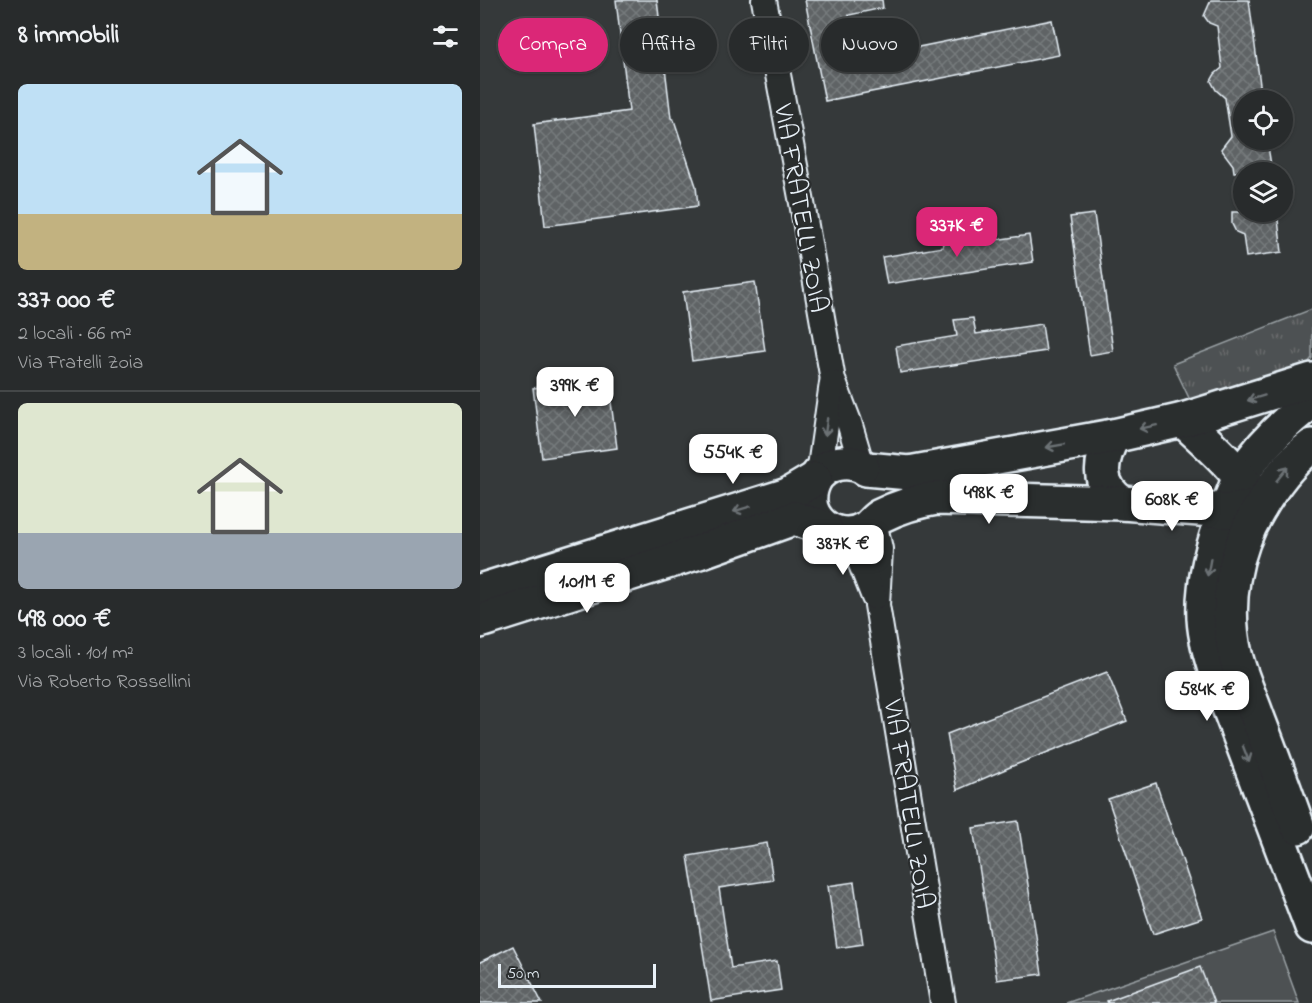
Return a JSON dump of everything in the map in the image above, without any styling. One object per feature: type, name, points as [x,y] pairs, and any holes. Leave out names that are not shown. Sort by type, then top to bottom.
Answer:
[{"type":"street","name":"VIA FRATELLI ZOIA","points":[[764,0],[832,380],[864,467],[878,481],[882,494],[880,509],[875,519],[880,549],[877,605]]},
{"type":"street","name":"VIA FRATELLI ZOIA","points":[[832,380],[817,477],[810,493],[810,506],[816,518],[857,554],[877,605],[943,1003]]},
{"type":"street","points":[[480,591],[788,495],[817,477],[827,467],[839,463],[849,462],[864,467],[909,472],[1113,436],[1183,420],[1312,380]]},
{"type":"street","points":[[1312,401],[1290,417],[1240,476],[1214,542],[1205,587],[1204,617],[1207,646],[1221,687],[1312,927]]},
{"type":"street","points":[[1183,420],[1222,455],[1240,476],[1260,507]]},
{"type":"street","points":[[1113,436],[1104,453],[1101,468],[1105,484],[1113,497],[1122,503]]},
{"type":"street","points":[[1312,446],[1289,466],[1273,485],[1247,531],[1239,553],[1231,593],[1230,626],[1235,656],[1312,864]]},
{"type":"street","points":[[480,621],[699,552],[794,518],[846,534],[864,530],[875,519],[913,502],[937,498],[1122,503],[1226,511],[1260,507]]},
{"type":"green space","points":[[1312,309],[1312,358],[1308,363],[1190,400],[1173,364]]},
{"type":"green space","points":[[1273,932],[1299,1003],[1066,1003]]},
{"type":"building","points":[[616,0],[657,0],[659,18],[620,18],[620,34]]},
{"type":"building","points":[[805,0],[882,0],[883,8],[849,15],[850,18],[821,18],[821,72],[919,72],[919,47],[1052,20],[1059,55],[825,101]]},
{"type":"building","points":[[1211,0],[1249,0],[1261,90],[1233,90],[1233,150],[1269,150],[1270,162],[1233,162],[1233,165],[1221,149],[1231,136],[1225,98],[1216,90],[1211,81],[1222,68],[1217,26],[1209,23],[1204,16]]},
{"type":"building","points":[[624,72],[666,72],[671,118],[674,120],[696,186],[698,206],[545,226],[534,124],[629,111]]},
{"type":"building","points":[[1232,212],[1233,222],[1278,222],[1282,252],[1246,257],[1243,235],[1236,232],[1232,224]]},
{"type":"building","points":[[1094,214],[1113,351],[1090,355],[1070,217]]},
{"type":"building","points":[[960,229],[962,245],[1029,235],[1033,262],[887,284],[882,257],[943,247],[941,231]]},
{"type":"building","points":[[755,282],[765,351],[692,361],[683,292]]},
{"type":"building","points":[[973,318],[976,334],[1042,324],[1046,351],[900,373],[896,346],[957,336],[954,320]]},
{"type":"building","points":[[608,379],[617,448],[542,458],[533,388]]},
{"type":"building","points":[[1107,672],[1127,721],[957,790],[947,734]]},
{"type":"building","points":[[1156,783],[1202,918],[1153,934],[1108,799]]},
{"type":"building","points":[[1018,821],[1042,974],[997,980],[973,828]]},
{"type":"building","points":[[767,843],[773,880],[719,888],[731,968],[777,961],[781,990],[711,1001],[688,856]]},
{"type":"building","points":[[854,882],[863,944],[837,948],[828,886]]},
{"type":"building","points":[[513,946],[542,1003],[480,1003],[480,962]]},
{"type":"building","points":[[1200,967],[1214,1003],[1108,1003],[1107,1001]]}]
